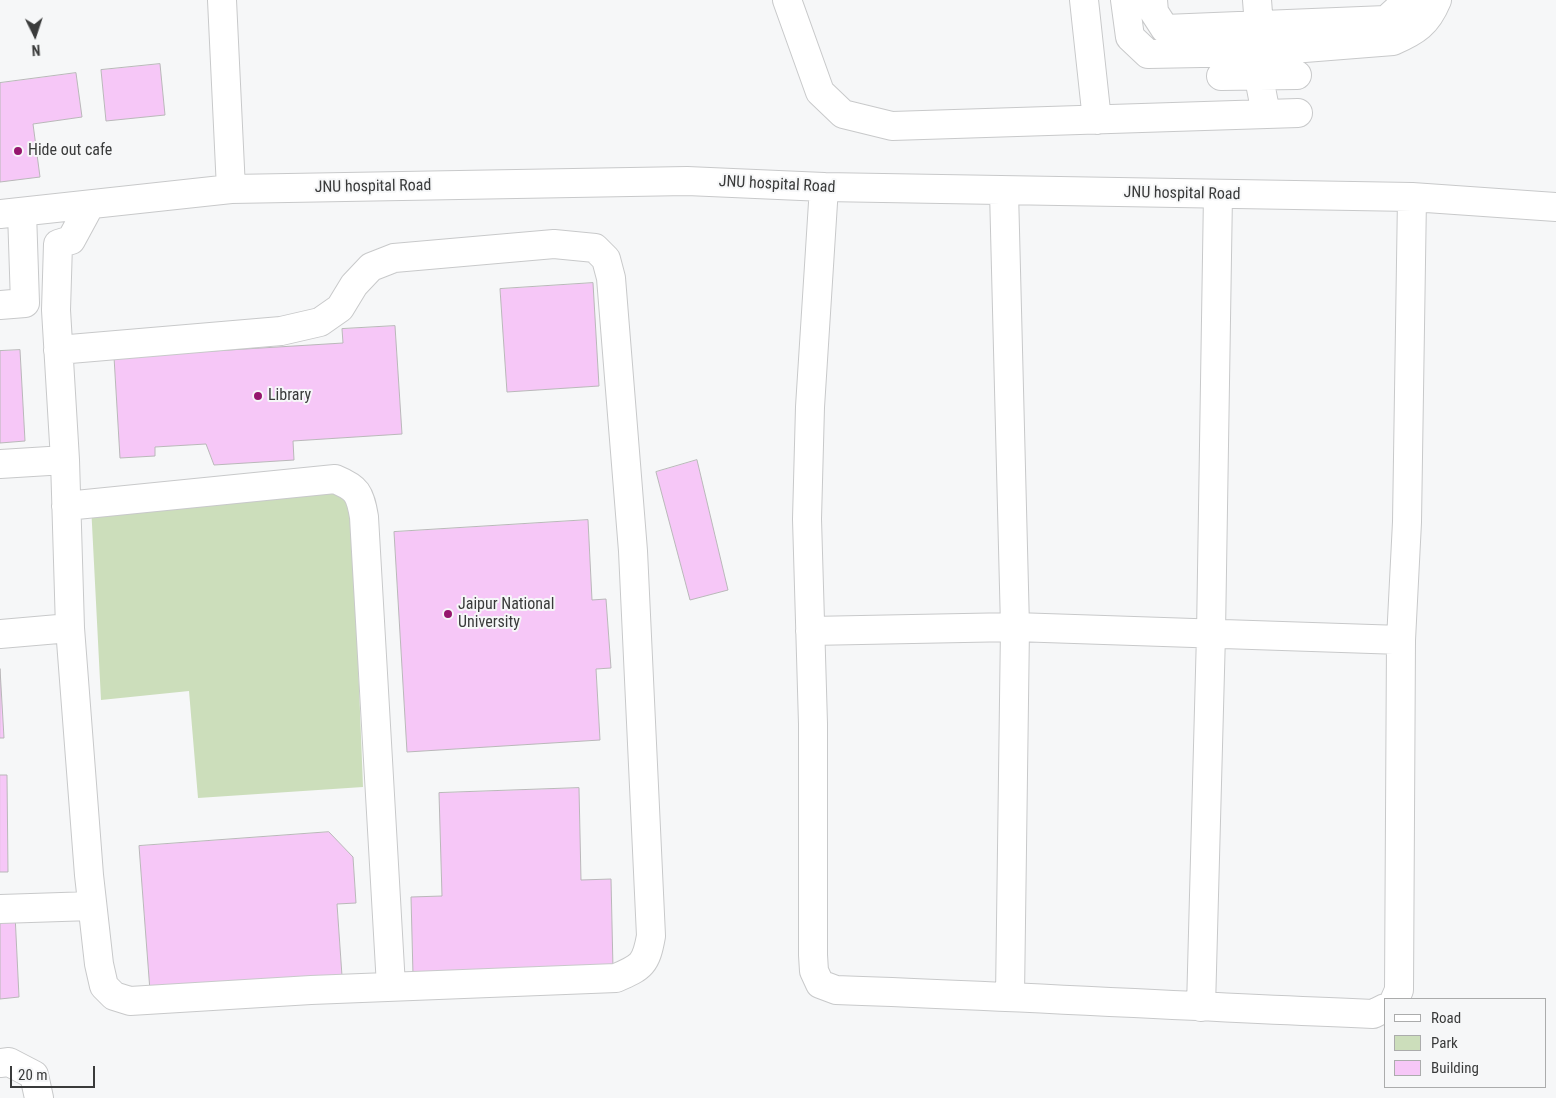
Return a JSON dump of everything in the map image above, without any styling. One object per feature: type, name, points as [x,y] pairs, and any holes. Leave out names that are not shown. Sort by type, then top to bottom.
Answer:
[{"type":"street","points":[[222,0],[231,189]]},
{"type":"street","points":[[787,0],[820,92],[844,114],[892,126],[1298,113]]},
{"type":"street","points":[[1084,0],[1097,120]]},
{"type":"street","points":[[1125,0],[1130,37],[1148,54],[1256,64],[1297,75]]},
{"type":"street","points":[[1153,0],[1154,12],[1165,29],[1258,13],[1386,20],[1408,0]]},
{"type":"street","points":[[1221,76],[1256,64],[1393,41],[1414,32],[1430,16],[1437,0]]},
{"type":"street","points":[[1256,64],[1266,114]]},
{"type":"street","name":"JNU hospital Road","points":[[11,213],[231,189],[687,180],[824,187],[1412,197],[1556,207]]},
{"type":"street","points":[[824,187],[810,407],[807,519],[814,772],[813,955],[814,971],[820,984],[836,990],[1010,996],[1201,1007],[1373,1014],[1384,1008]]},
{"type":"street","points":[[1004,191],[1015,627],[1010,996]]},
{"type":"street","points":[[1201,1007],[1211,634],[1218,194]]},
{"type":"street","points":[[1395,998],[1399,990],[1401,640],[1407,522],[1412,197]]},
{"type":"street","points":[[58,350],[280,331],[320,322],[340,308],[354,285],[371,268],[394,258],[554,244],[595,248],[606,259],[611,278],[633,552],[651,936],[647,958],[636,970],[616,978],[391,986],[130,1001],[114,996],[104,986],[99,964],[92,906],[70,628],[65,460],[58,350],[56,310],[58,244],[71,240],[90,205]]},
{"type":"street","points":[[0,305],[25,304],[11,213]]},
{"type":"street","points":[[0,464],[65,460]]},
{"type":"street","points":[[66,506],[335,479],[351,486],[361,497],[391,986]]},
{"type":"street","points":[[810,631],[1015,627],[1401,640]]},
{"type":"street","points":[[0,634],[70,628]]},
{"type":"street","points":[[0,909],[92,906]]},
{"type":"street","points":[[0,1063],[9,1062],[34,1075],[39,1098]]},
{"type":"green space","points":[[351,484],[363,787],[198,798],[189,691],[101,700],[91,505]]},
{"type":"building","points":[[160,64],[165,115],[106,121],[101,70]]},
{"type":"building","name":"Hide out cafe","points":[[76,73],[82,117],[33,124],[40,177],[0,182],[0,83]]},
{"type":"building","points":[[593,283],[599,386],[507,392],[500,289]]},
{"type":"building","name":"Library","points":[[395,326],[402,434],[293,441],[294,460],[214,465],[206,444],[155,447],[155,456],[120,458],[114,357],[343,343],[342,329]]},
{"type":"building","points":[[20,350],[25,441],[0,443],[0,351]]},
{"type":"building","points":[[697,460],[728,590],[690,600],[656,472]]},
{"type":"building","points":[[588,520],[592,600],[606,599],[611,668],[596,669],[600,740],[407,752],[394,532]]},
{"type":"building","points":[[0,669],[4,738],[0,738]]},
{"type":"building","points":[[0,775],[7,775],[8,872],[0,872]]},
{"type":"building","points":[[579,788],[581,880],[611,879],[613,969],[413,975],[411,897],[442,896],[439,793]]},
{"type":"building","points":[[329,832],[353,857],[356,903],[337,904],[342,976],[150,991],[139,846]]},
{"type":"building","points":[[15,914],[19,997],[0,999],[0,915]]},
{"type":"place","name":"Hide out cafe","points":[[18,151]]},
{"type":"place","name":"Library","points":[[258,396]]},
{"type":"place","name":"Jaipur National University","points":[[448,614]]}]
